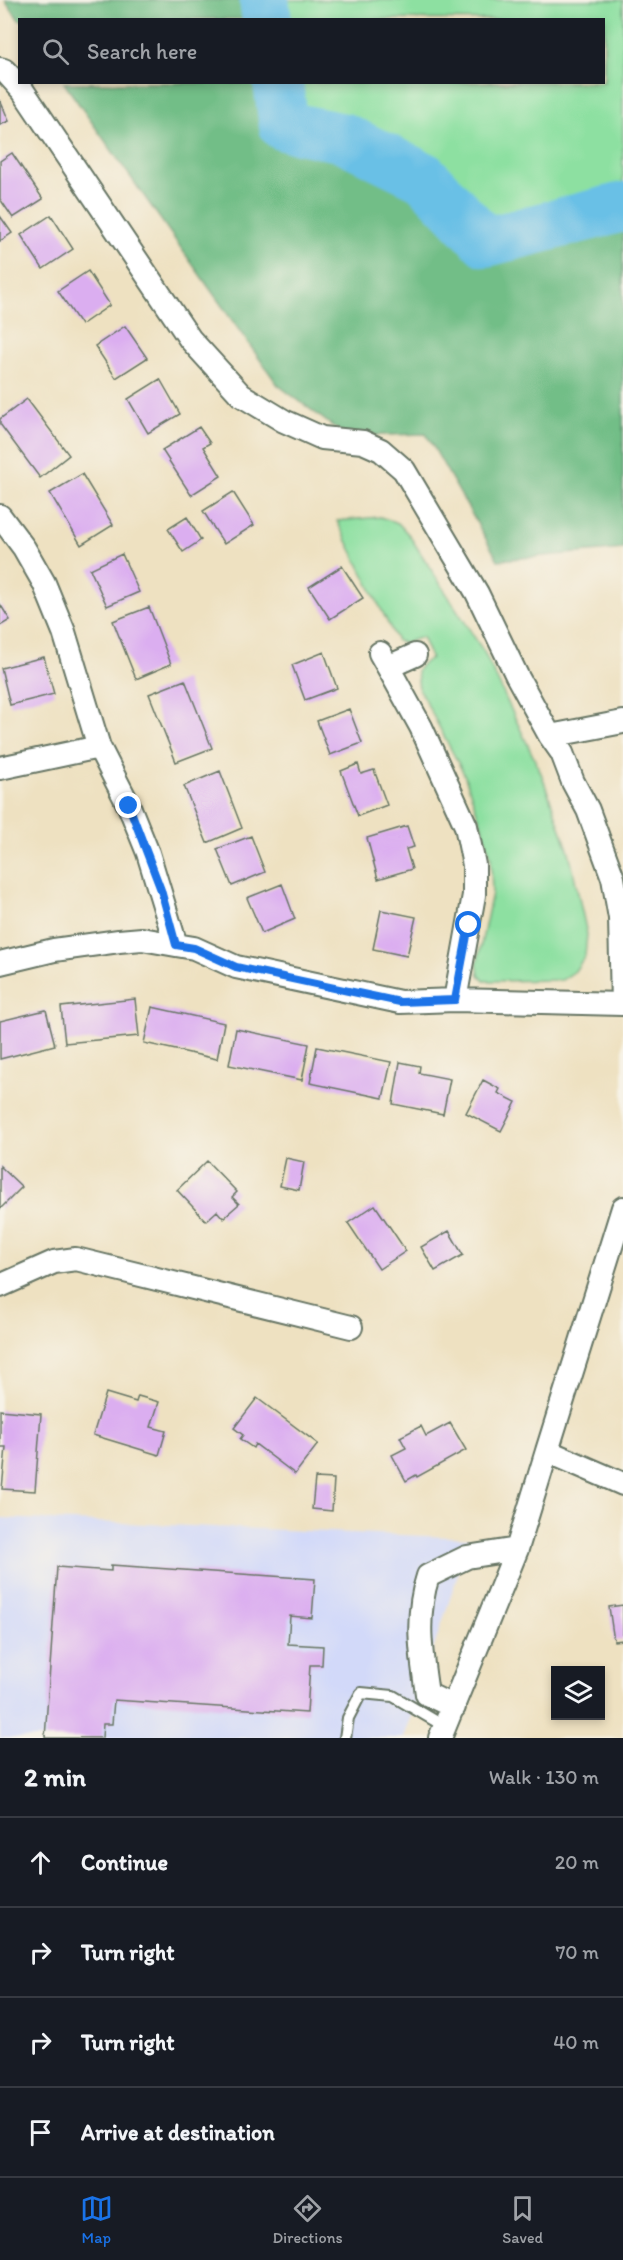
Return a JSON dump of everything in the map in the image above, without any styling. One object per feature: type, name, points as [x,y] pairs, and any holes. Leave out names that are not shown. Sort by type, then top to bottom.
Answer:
[{"type":"street","points":[[0,69],[4,70],[23,91],[190,339],[241,395],[284,421],[322,438],[363,442],[381,450],[404,470],[477,593],[517,676],[562,753],[573,782],[588,810],[613,879],[620,918],[622,1009],[455,1000],[400,1002],[236,967],[194,948],[142,939],[54,950],[0,963]]},
{"type":"street","points":[[0,516],[24,548],[44,583],[63,632],[99,747],[129,806],[148,853],[176,945]]},
{"type":"street","points":[[415,655],[384,660],[406,697],[466,826],[474,865],[474,895],[455,1000]]},
{"type":"street","points":[[550,736],[623,722]]},
{"type":"street","points":[[0,768],[99,747]]},
{"type":"street","points":[[446,1724],[518,1549],[623,1208]]},
{"type":"street","points":[[0,1286],[54,1262],[75,1259],[351,1327]]},
{"type":"street","points":[[547,1451],[623,1484]]},
{"type":"street","points":[[446,1724],[428,1694],[420,1653],[421,1595],[428,1576],[467,1557],[518,1549]]},
{"type":"lane","points":[[345,1738],[348,1718],[361,1693],[393,1696],[446,1724]]},
{"type":"shaded area","points":[[0,1518],[470,1538],[404,1738],[0,1738]]},
{"type":"green space","points":[[5,0],[264,0],[267,18],[18,18]]},
{"type":"green space","points":[[264,0],[623,0],[623,207],[486,242],[424,177],[344,138],[284,126],[278,84],[605,84],[605,18],[267,18]]},
{"type":"green space","points":[[65,84],[278,84],[285,126],[344,138],[424,177],[486,242],[623,207],[623,549],[498,560],[426,434],[346,436],[278,385]]},
{"type":"green space","points":[[380,517],[398,523],[409,535],[484,652],[541,773],[569,852],[587,934],[585,956],[575,971],[562,980],[485,981],[479,975],[477,964],[492,893],[491,859],[464,774],[419,689],[417,671],[431,658],[422,637],[405,643],[397,641],[337,521]]},
{"type":"building","points":[[0,100],[9,121],[0,125]]},
{"type":"building","points":[[12,153],[43,199],[13,218],[0,199],[0,161]]},
{"type":"building","points":[[51,215],[73,249],[43,269],[21,235]]},
{"type":"building","points":[[0,216],[12,233],[0,241]]},
{"type":"building","points":[[88,271],[110,305],[81,325],[58,291]]},
{"type":"building","points":[[125,326],[147,358],[116,378],[95,346]]},
{"type":"building","points":[[160,379],[180,414],[148,433],[128,399]]},
{"type":"building","points":[[27,399],[69,455],[40,478],[0,424],[0,419]]},
{"type":"building","points":[[199,427],[210,443],[203,447],[221,476],[191,495],[162,450]]},
{"type":"building","points":[[82,474],[113,525],[81,545],[50,493]]},
{"type":"building","points":[[233,492],[254,525],[224,544],[203,511]]},
{"type":"building","points":[[187,517],[201,540],[183,552],[168,529]]},
{"type":"building","points":[[122,554],[139,592],[107,606],[90,569]]},
{"type":"building","points":[[342,566],[363,598],[330,619],[309,587]]},
{"type":"building","points":[[0,604],[10,620],[0,626]]},
{"type":"building","points":[[149,607],[171,664],[136,679],[113,621]]},
{"type":"building","points":[[324,652],[337,688],[305,700],[292,665]]},
{"type":"building","points":[[44,657],[54,694],[10,705],[1,668]]},
{"type":"building","points":[[185,680],[212,748],[176,762],[149,694]]},
{"type":"building","points":[[349,709],[362,743],[330,755],[317,721]]},
{"type":"building","points":[[358,764],[361,774],[374,770],[387,805],[358,816],[341,771]]},
{"type":"building","points":[[220,771],[242,828],[207,843],[184,786]]},
{"type":"building","points":[[407,826],[414,847],[406,849],[412,869],[378,879],[367,838]]},
{"type":"building","points":[[251,836],[265,872],[232,886],[217,849]]},
{"type":"building","points":[[282,884],[295,919],[262,933],[247,898]]},
{"type":"building","points":[[381,910],[416,917],[407,956],[373,949]]},
{"type":"building","points":[[135,999],[139,1036],[65,1043],[61,1007]]},
{"type":"building","points":[[152,1007],[224,1023],[217,1059],[144,1043]]},
{"type":"building","points":[[46,1010],[55,1045],[0,1059],[0,1021]]},
{"type":"building","points":[[236,1029],[309,1044],[302,1080],[229,1065]]},
{"type":"building","points":[[317,1047],[391,1062],[383,1098],[310,1083]]},
{"type":"building","points":[[400,1062],[420,1066],[419,1073],[450,1079],[443,1114],[393,1104]]},
{"type":"building","points":[[483,1080],[500,1089],[498,1093],[516,1102],[501,1131],[466,1113]]},
{"type":"building","points":[[286,1158],[304,1162],[299,1190],[280,1186]]},
{"type":"building","points":[[207,1161],[237,1192],[232,1197],[239,1204],[223,1218],[217,1211],[206,1221],[177,1190]]},
{"type":"building","points":[[0,1166],[22,1187],[0,1209]]},
{"type":"building","points":[[375,1205],[406,1251],[379,1269],[348,1223]]},
{"type":"building","points":[[449,1231],[463,1255],[435,1271],[421,1247]]},
{"type":"building","points":[[106,1393],[136,1402],[138,1396],[159,1402],[151,1427],[166,1431],[159,1455],[93,1435]]},
{"type":"building","points":[[257,1398],[318,1444],[295,1474],[255,1444],[253,1448],[240,1439],[243,1435],[234,1428]]},
{"type":"building","points":[[0,1410],[41,1414],[35,1491],[2,1489],[6,1447],[0,1447]]},
{"type":"building","points":[[450,1423],[466,1450],[406,1481],[392,1455],[406,1448],[400,1437],[421,1426],[426,1436]]},
{"type":"building","points":[[315,1478],[334,1479],[332,1511],[312,1509]]},
{"type":"building","points":[[111,1565],[315,1579],[312,1618],[290,1616],[288,1644],[323,1646],[322,1665],[310,1665],[307,1713],[114,1700],[112,1724],[103,1724],[102,1738],[45,1738],[57,1567],[111,1571]]},
{"type":"building","points":[[623,1605],[623,1640],[614,1641],[609,1607]]},
{"type":"waterway","points":[[264,0],[267,18]]},
{"type":"waterway","points":[[278,84],[284,126],[344,138],[424,177],[486,242],[623,207]]},
{"type":"route","points":[[129,806],[161,890],[176,945],[194,948],[236,967],[400,1002],[455,1000],[469,925]]}]
